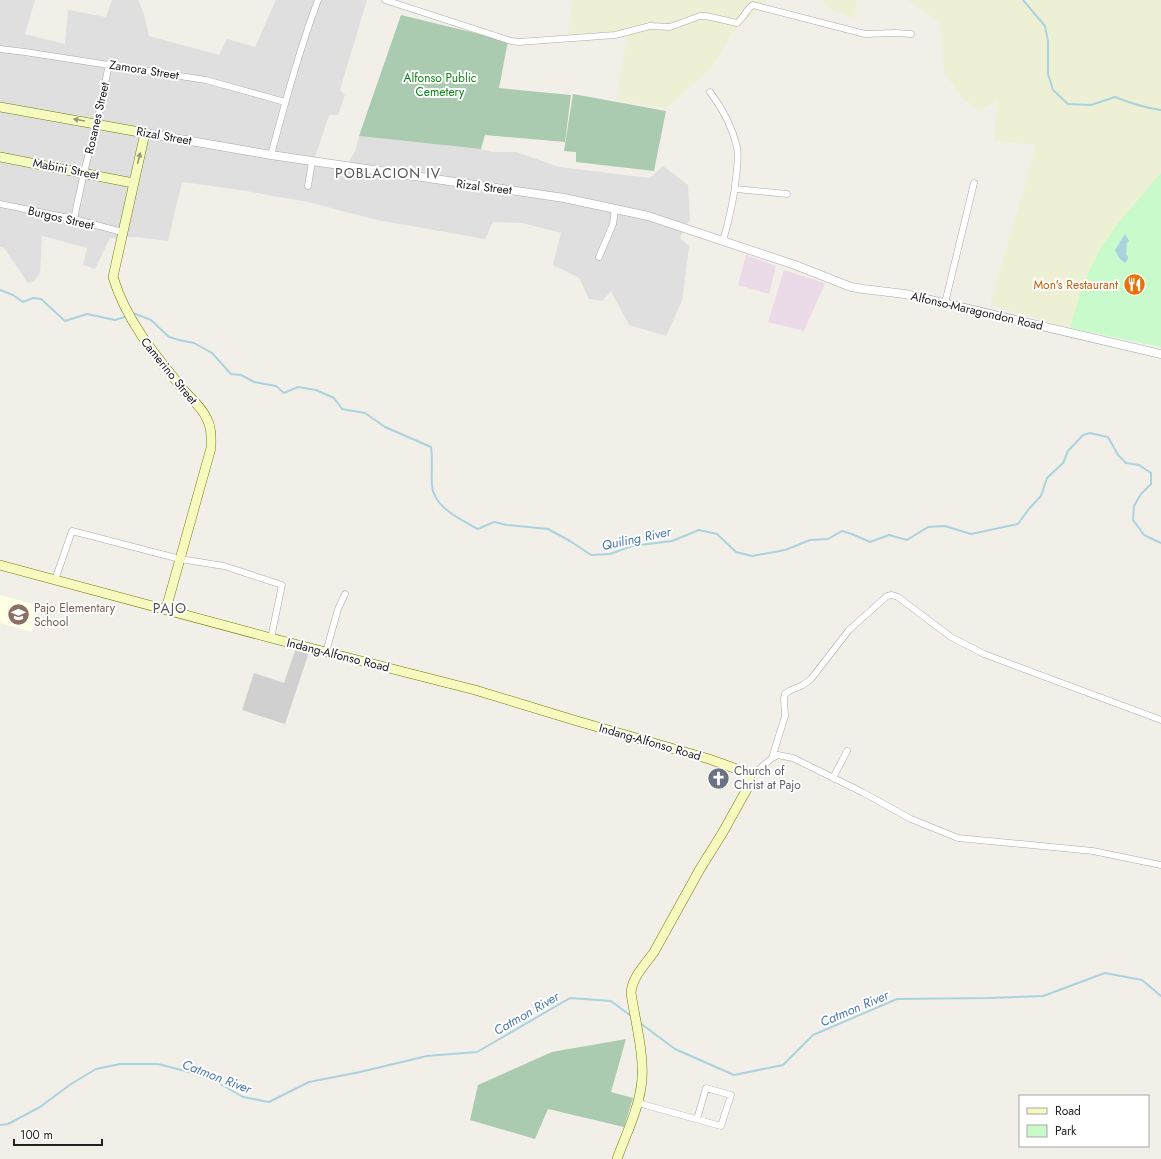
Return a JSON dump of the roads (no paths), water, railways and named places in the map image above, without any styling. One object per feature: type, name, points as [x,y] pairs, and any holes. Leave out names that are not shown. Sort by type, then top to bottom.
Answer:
[{"type":"main road","name":"Rizal Street","points":[[0,107],[145,133]]},
{"type":"main road","name":"Camerino Street","points":[[145,133],[113,277],[117,292],[124,308],[137,331],[206,416],[211,429],[211,448],[166,609]]},
{"type":"main road","name":"Mabini Street","points":[[0,157],[84,172],[133,183]]},
{"type":"main road","name":"Indang-Alfonso Road","points":[[0,565],[271,638],[475,690],[708,759],[745,772],[750,778]]},
{"type":"main road","points":[[617,1159],[638,1103],[642,1079],[641,1057],[630,993],[631,987],[636,976],[646,964],[700,869],[723,832],[748,787],[750,778]]},
{"type":"street","points":[[271,156],[306,30],[318,0]]},
{"type":"street","points":[[385,0],[511,41],[519,42],[616,35],[650,26],[670,27],[700,16],[737,23],[753,5],[865,34],[911,34]]},
{"type":"street","name":"Zamora Street","points":[[0,49],[109,64],[206,80],[285,102]]},
{"type":"street","name":"Rosanes Street","points":[[74,219],[84,172],[97,124],[109,64]]},
{"type":"street","points":[[710,92],[723,110],[728,120],[737,148],[738,165],[736,189],[723,241]]},
{"type":"street","name":"Rizal Street","points":[[145,133],[271,156],[564,198],[648,216],[795,265]]},
{"type":"street","points":[[308,186],[312,162]]},
{"type":"street","points":[[945,303],[974,183]]},
{"type":"street","points":[[736,189],[787,194]]},
{"type":"street","name":"Burgos Street","points":[[0,204],[74,219],[122,232]]},
{"type":"street","points":[[599,257],[613,224],[615,209]]},
{"type":"street","name":"Alfonso-Maragondon Road","points":[[795,265],[851,287],[905,294],[1161,354]]},
{"type":"street","points":[[55,580],[72,531],[180,559],[224,566],[282,586],[271,638]]},
{"type":"street","points":[[326,652],[338,609],[345,594]]},
{"type":"street","points":[[772,758],[785,716],[785,694],[811,679],[849,630],[887,596],[892,595],[898,597],[951,637],[984,654],[1161,720]]},
{"type":"street","points":[[833,778],[847,751]]},
{"type":"street","points":[[750,778],[772,758],[778,755],[793,758],[912,819],[958,838],[1093,851],[1161,865]]},
{"type":"street","points":[[638,1103],[721,1126],[731,1095],[706,1088],[697,1119]]},
{"type":"water","points":[[1125,234],[1129,241],[1127,243],[1126,255],[1128,256],[1128,259],[1125,263],[1119,258],[1115,250]]},
{"type":"waterway","points":[[1023,0],[1045,26],[1048,41],[1048,74],[1053,90],[1068,104],[1091,105],[1115,97],[1138,105],[1161,110]]},
{"type":"waterway","name":"Quiling River","points":[[0,290],[13,295],[23,302],[33,298],[41,299],[65,321],[87,314],[115,320],[128,316]]},
{"type":"waterway","name":"Quiling River","points":[[132,315],[136,314],[151,320],[169,337],[194,343],[212,353],[231,374],[241,375],[254,382],[276,386],[284,393],[298,387],[316,390],[334,398],[342,409],[365,413],[385,427],[431,447],[432,485],[437,500],[456,517],[478,529],[494,522],[507,525],[548,529],[591,555],[610,554],[632,546],[672,541],[699,530],[717,534],[736,552],[752,556],[785,550],[810,540],[828,539],[842,531],[870,542],[889,535],[907,540],[928,527],[945,526],[971,534],[1018,524],[1041,496],[1047,478],[1063,463],[1068,451],[1083,435],[1090,433],[1108,437],[1118,455],[1126,463],[1139,465],[1151,473],[1151,484],[1141,494],[1134,506],[1133,520],[1144,535],[1161,543]]},
{"type":"waterway","name":"Catmon River","points":[[640,1023],[675,1049],[734,1075],[783,1065],[813,1035],[897,999],[1043,996],[1105,973],[1142,980],[1161,996]]},
{"type":"waterway","name":"Catmon River","points":[[0,1125],[8,1124],[40,1107],[71,1084],[96,1069],[120,1064],[158,1064],[189,1072],[217,1082],[243,1097],[269,1102],[309,1082],[360,1072],[427,1056],[477,1052],[570,998],[611,1001],[631,1016]]},
{"type":"place","name":"Mon's Restaurant","points":[[1134,285]]},
{"type":"place","name":"Pajo Elementary School","points":[[18,615]]},
{"type":"place","name":"Church of Christ at Pajo","points":[[719,778]]},
{"type":"district","name":"POBLACION IV","points":[[388,173]]},
{"type":"district","name":"PAJO","points":[[170,608]]},
{"type":"park label","name":"Alfonso Public Cemetery","points":[[440,85]]}]
